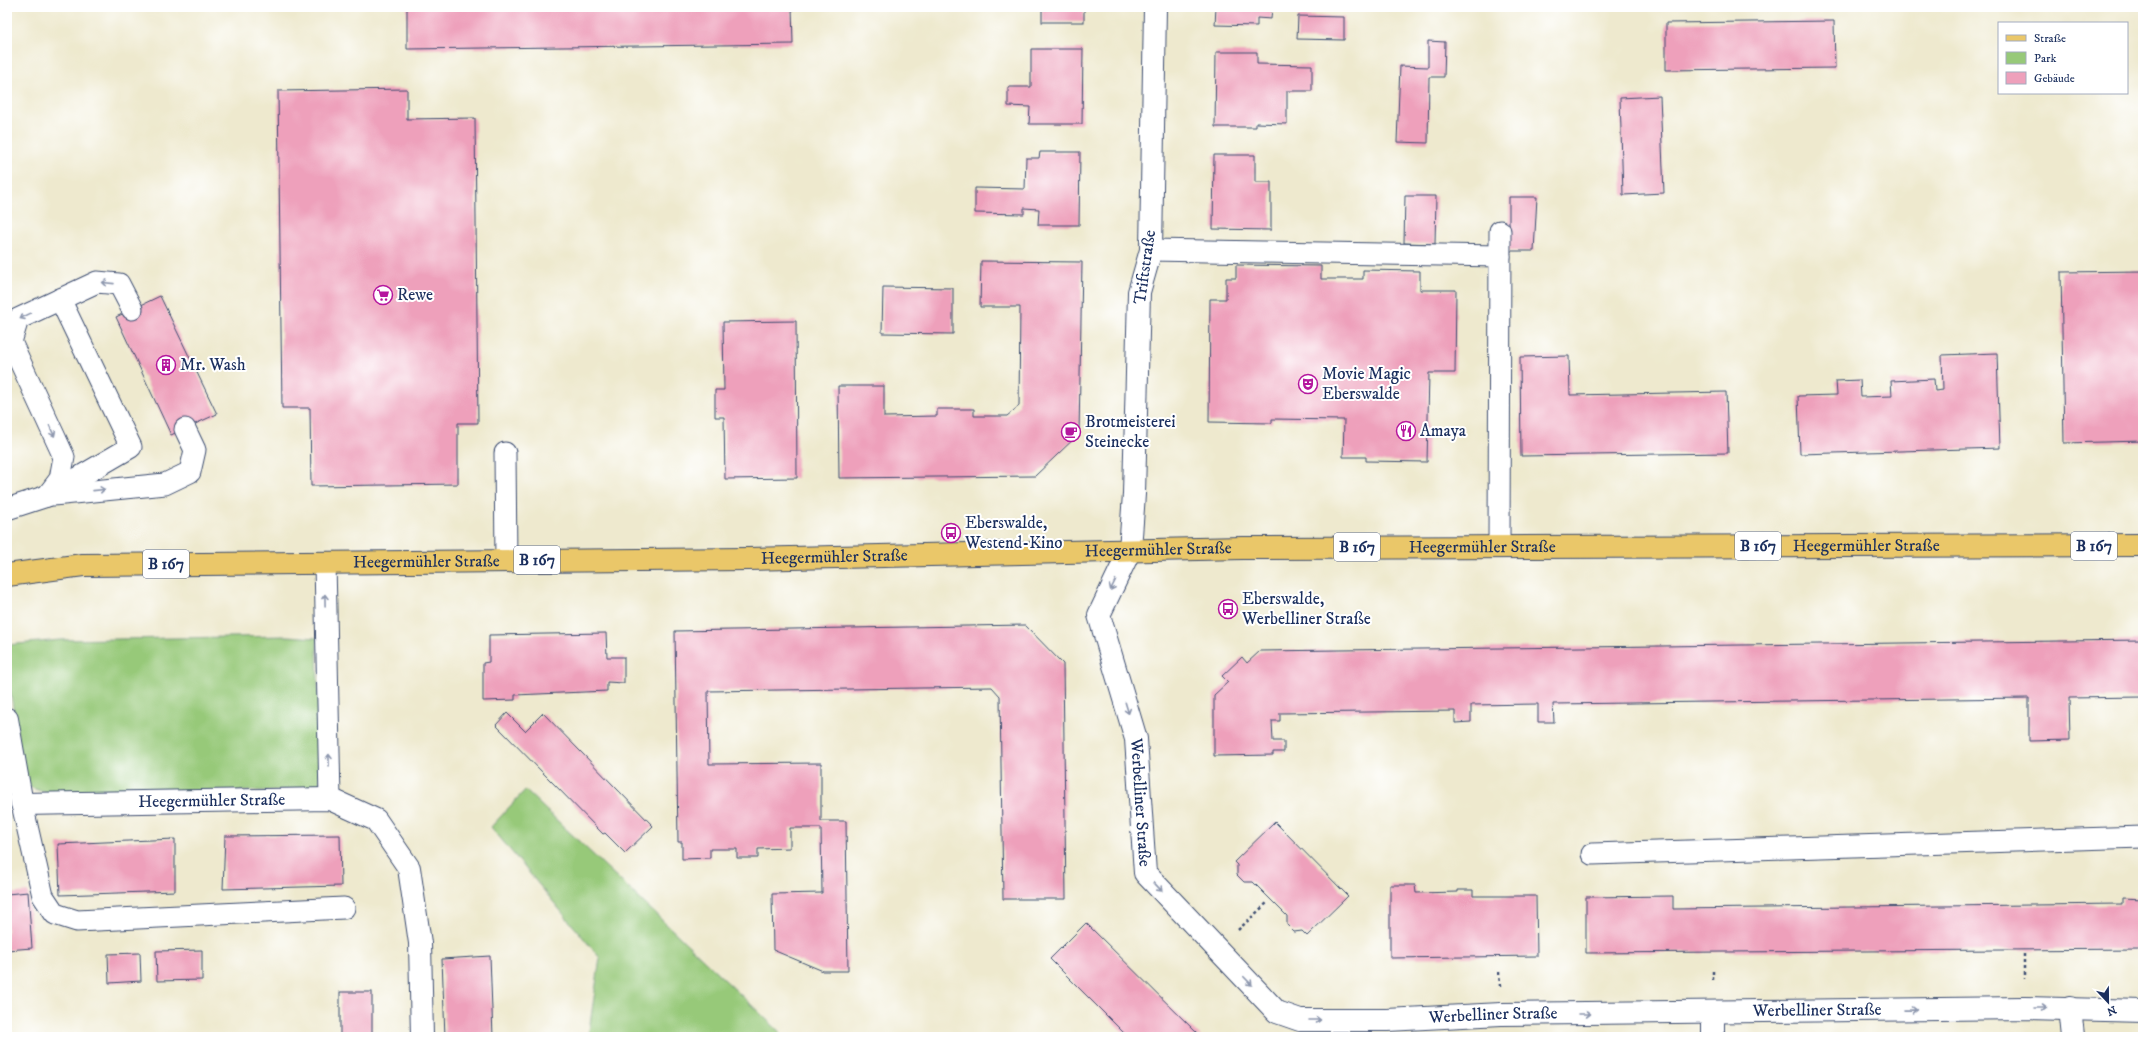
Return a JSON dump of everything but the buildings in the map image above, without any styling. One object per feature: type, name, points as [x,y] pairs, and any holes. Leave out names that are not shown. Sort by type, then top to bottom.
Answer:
[{"type":"main road","name":"Heegermühler Straße","points":[[7,575],[83,565],[756,558],[1130,550],[2143,545]]},
{"type":"street","name":"Triftstraße","points":[[1130,550],[1134,494],[1139,292],[1151,250],[1155,7]]},
{"type":"street","name":"Werbelliner Straße","points":[[1130,550],[1099,615],[1136,738],[1145,873],[1277,1012],[1300,1020],[1387,1028],[1501,1014],[1713,1013],[2070,1008],[2143,1011]]},
{"type":"street","points":[[7,719],[22,804]]},
{"type":"street","name":"Heegermühler Straße","points":[[22,804],[330,798],[376,820],[409,868],[420,943],[422,1037]]},
{"type":"street","points":[[2070,1008],[2073,1037]]},
{"type":"street","points":[[1713,1013],[1713,1037]]},
{"type":"lane","points":[[1499,547],[1500,231]]},
{"type":"lane","points":[[1151,250],[1500,256]]},
{"type":"lane","points":[[47,496],[60,479],[64,457],[11,342],[18,319],[97,282],[119,284],[132,309]]},
{"type":"lane","points":[[47,496],[131,447],[60,299]]},
{"type":"lane","points":[[7,509],[47,496],[165,484],[190,472],[195,450],[185,429]]},
{"type":"lane","points":[[505,453],[506,561]]},
{"type":"lane","points":[[325,563],[330,798]]},
{"type":"lane","points":[[22,804],[43,896],[55,914],[77,921],[344,908]]},
{"type":"lane","points":[[1592,854],[2143,837]]},
{"type":"path","points":[[1217,950],[1268,902]]},
{"type":"green space","points":[[287,636],[317,638],[320,790],[50,794],[26,786],[7,671],[7,645],[60,640]]},
{"type":"green space","points":[[525,790],[785,1037],[588,1037],[600,958],[491,827]]},
{"type":"place","name":"Rewe","points":[[383,295]]},
{"type":"place","name":"Mr. Wash","points":[[166,365]]},
{"type":"place","name":"Movie Magic Eberswalde","points":[[1308,384]]},
{"type":"place","name":"Amaya","points":[[1406,431]]},
{"type":"place","name":"Brotmeisterei Steinecke","points":[[1071,432]]},
{"type":"place","name":"Eberswalde, Westend-Kino","points":[[951,533]]},
{"type":"place","name":"Eberswalde, Werbelliner Straße","points":[[1228,609]]}]
